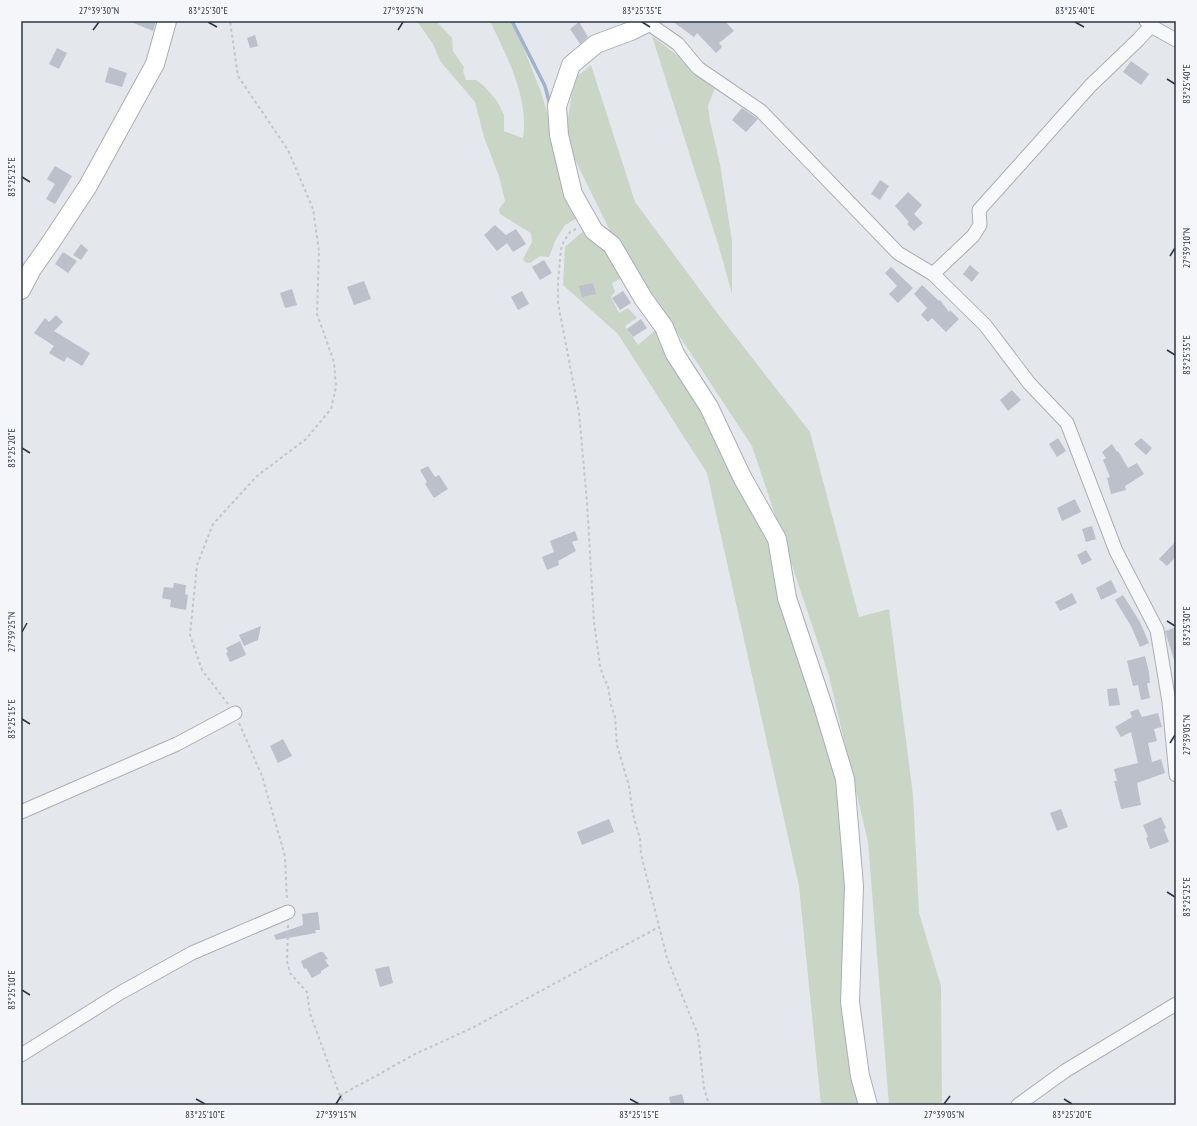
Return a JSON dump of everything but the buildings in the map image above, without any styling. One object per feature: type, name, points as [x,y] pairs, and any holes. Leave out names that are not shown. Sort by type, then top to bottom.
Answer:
[{"type":"street","points":[[21,290],[32,269],[52,242],[88,186],[155,64],[167,21]]},
{"type":"street","points":[[868,1105],[860,1076],[850,1002],[854,886],[845,779],[823,706],[787,598],[777,539],[742,477],[709,407],[675,354],[664,327],[643,298],[612,245],[594,231],[573,194],[559,135],[557,106],[571,65],[596,44],[631,32],[646,22],[678,44],[698,68],[761,110],[898,253],[933,274],[985,325],[1029,383],[1067,423],[1116,551],[1156,630],[1169,702],[1176,775]]},
{"type":"street","points":[[933,274],[973,236],[980,225],[978,210],[1091,85],[1138,40],[1148,23],[1176,40]]},
{"type":"street","points":[[21,812],[177,744],[235,713]]},
{"type":"street","points":[[21,1055],[120,993],[192,953],[288,912]]},
{"type":"street","points":[[1018,1105],[1065,1071],[1176,1004]]},
{"type":"path","points":[[230,21],[238,76],[288,150],[314,209],[319,251],[317,314],[334,362],[336,387],[331,409],[306,439],[257,476],[213,524],[197,565],[190,635],[202,670],[235,713],[262,776],[285,856],[288,912],[287,961],[290,973],[307,992],[310,1013],[340,1096],[345,1105]]},
{"type":"path","points":[[589,222],[570,232],[564,241],[561,249],[558,303],[579,413],[597,646],[600,666],[608,686],[611,705],[615,717],[618,745],[629,786],[633,814],[640,839],[641,854],[670,967],[698,1035],[704,1088],[709,1105]]},
{"type":"path","points":[[340,1096],[413,1055],[474,1027],[659,927]]},
{"type":"green space","points":[[417,21],[436,21],[452,38],[453,51],[464,67],[463,71],[466,80],[476,80],[484,86],[497,101],[504,115],[504,131],[523,138],[523,107],[520,92],[490,21],[513,21],[541,92],[556,143],[581,216],[565,225],[555,241],[549,257],[540,256],[530,263],[525,262],[523,259],[532,242],[531,233],[500,214],[499,209],[505,201],[499,176],[484,137],[475,102],[440,61],[433,44]]},
{"type":"green space","points":[[652,36],[716,85],[708,106],[720,164],[732,241],[732,294],[719,247]]},
{"type":"green space","points":[[591,65],[635,202],[718,314],[810,432],[859,617],[889,609],[913,795],[919,913],[941,986],[942,1105],[889,1105],[868,842],[829,676],[752,446],[610,231],[565,139],[574,79]]},
{"type":"green space","points":[[582,232],[616,259],[626,276],[612,283],[615,292],[611,297],[619,313],[628,308],[637,318],[625,326],[638,345],[659,327],[771,537],[840,781],[849,888],[841,999],[864,1105],[821,1105],[799,886],[707,473],[618,334],[563,285],[565,247]]},
{"type":"waterway","points":[[512,21],[545,86],[550,105]]}]
